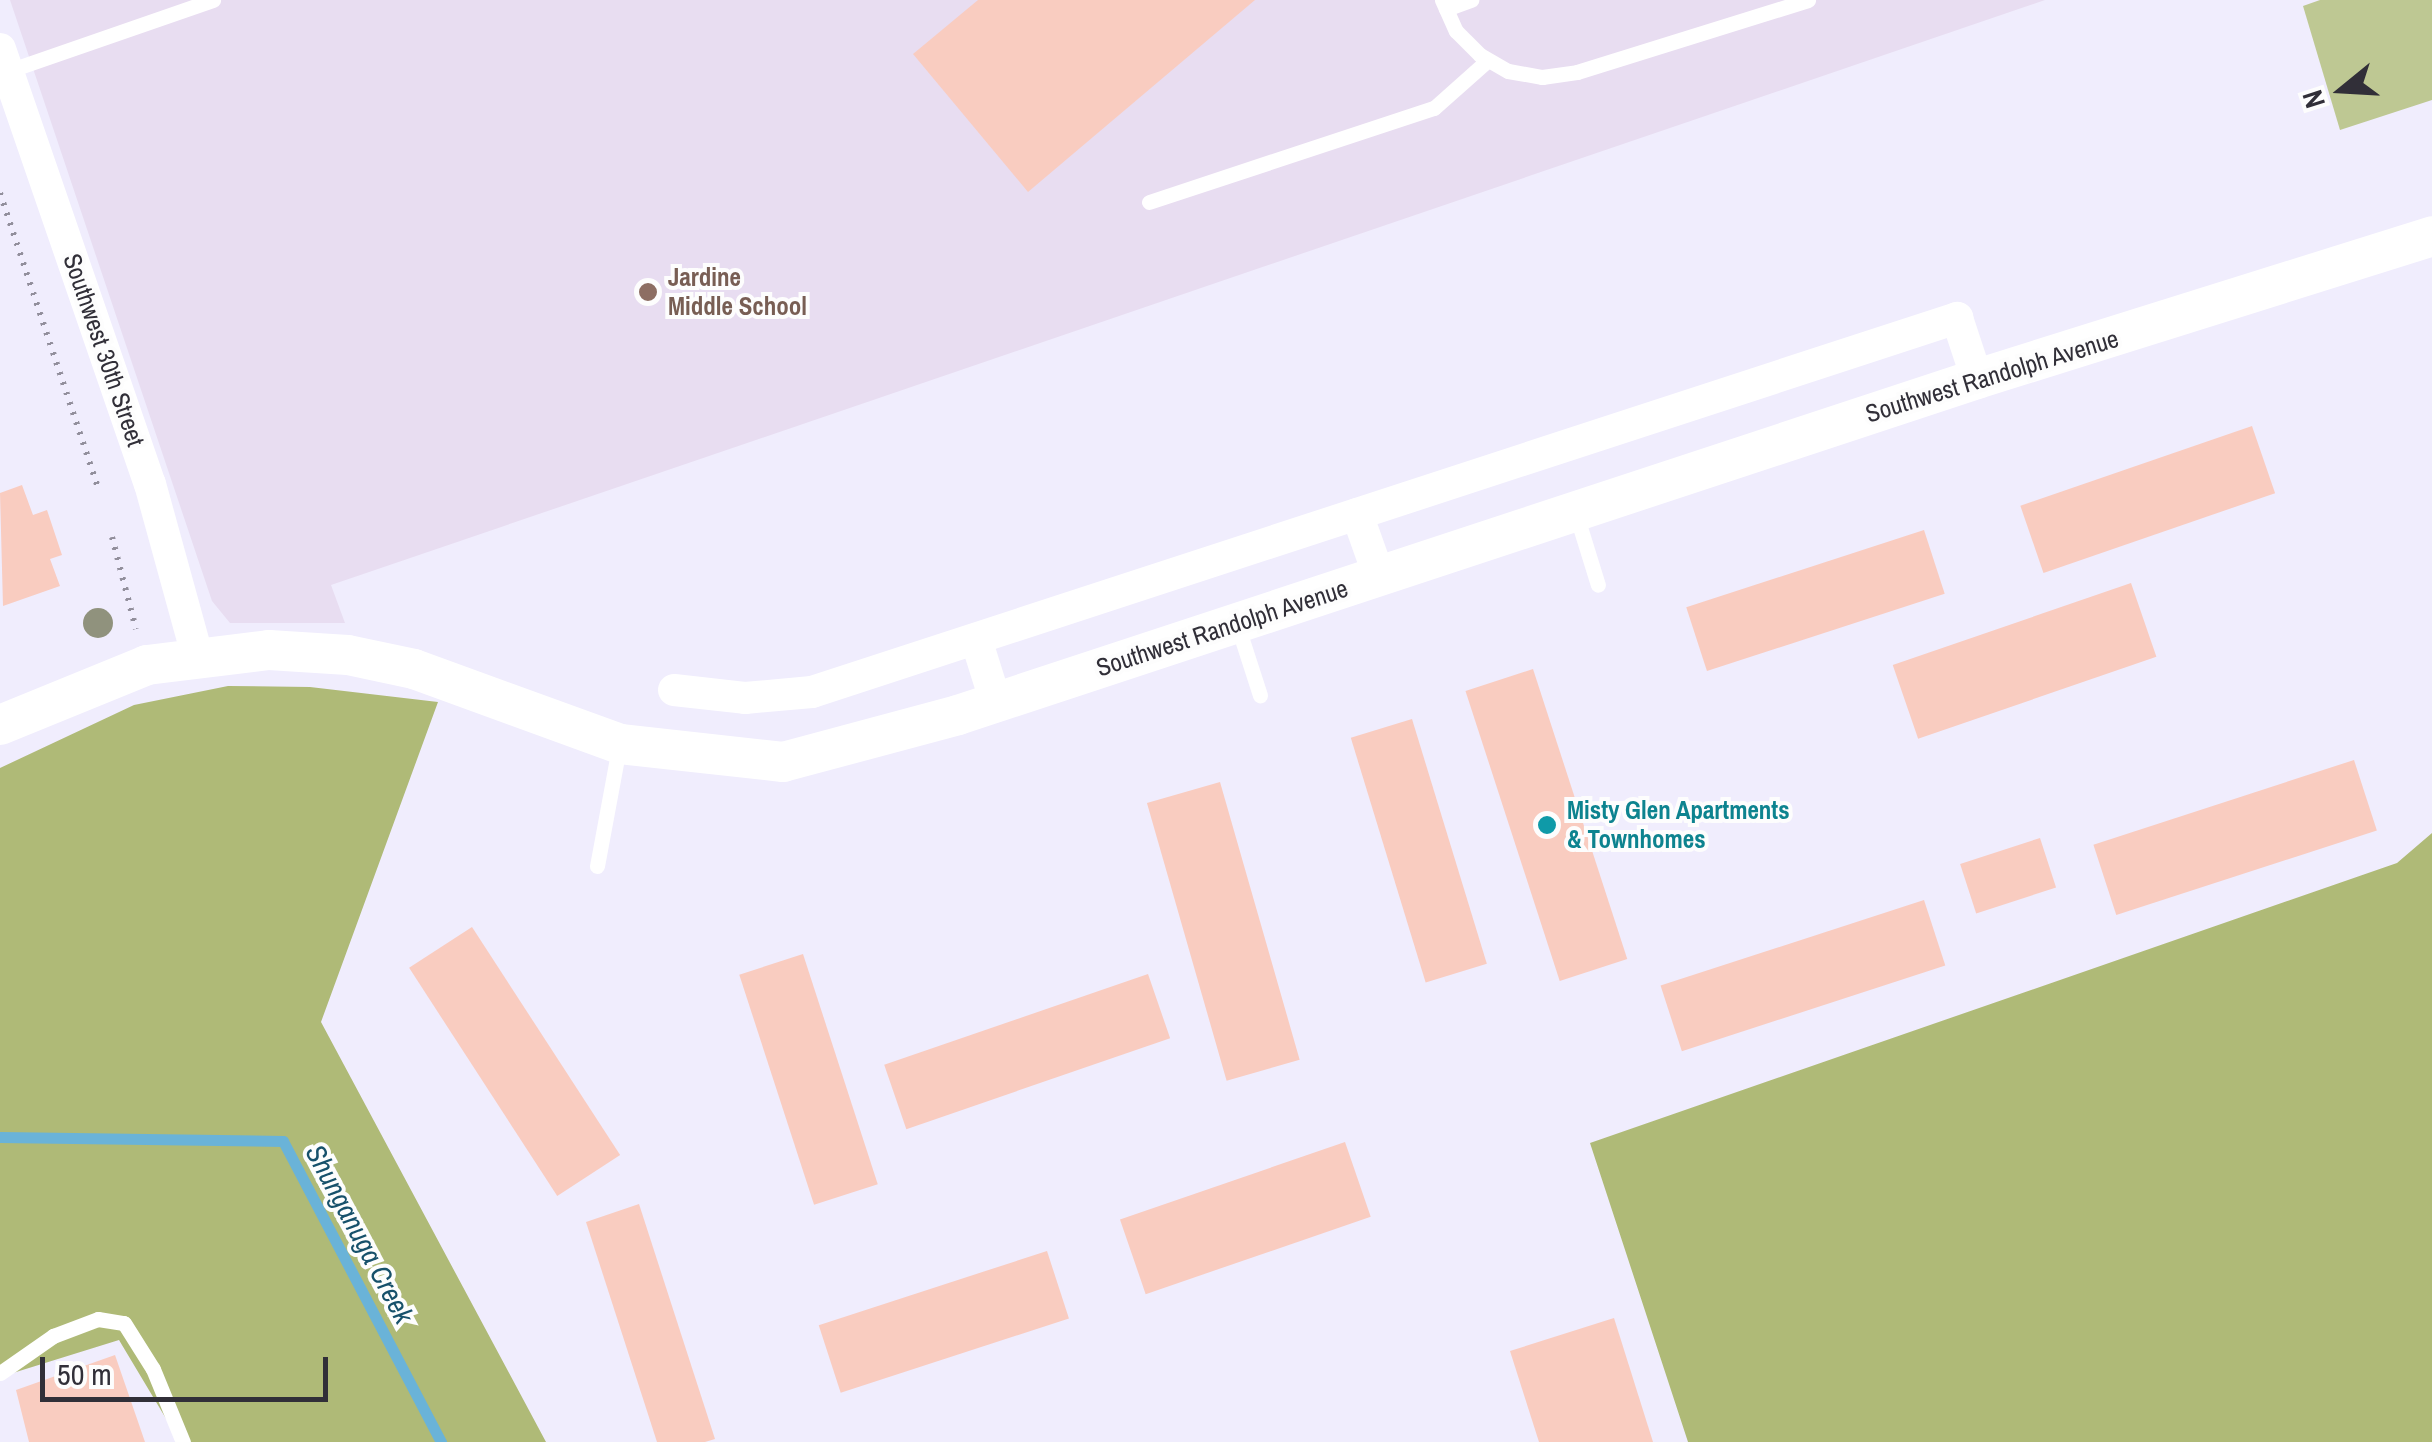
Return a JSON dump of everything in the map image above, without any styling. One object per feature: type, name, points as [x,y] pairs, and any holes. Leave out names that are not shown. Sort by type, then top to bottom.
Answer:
[{"type":"street","name":"Southwest 30th Street","points":[[4,60],[146,473],[197,655]]},
{"type":"street","name":"Southwest Randolph Avenue","points":[[0,725],[132,669],[197,655],[269,650],[398,666],[620,744],[782,762],[996,703],[1977,379],[2432,236]]},
{"type":"street","points":[[674,690],[745,698],[812,692],[1957,318],[1977,379]]},
{"type":"street","points":[[1358,514],[1379,576]]},
{"type":"street","points":[[976,639],[996,703]]},
{"type":"lane","points":[[4,60],[213,0]]},
{"type":"lane","points":[[1471,0],[1444,4],[1456,32],[1488,60],[1542,77],[1577,72],[1808,0]]},
{"type":"lane","points":[[1149,202],[1434,108],[1488,60]]},
{"type":"lane","points":[[1575,510],[1598,585]]},
{"type":"lane","points":[[1236,624],[1260,695]]},
{"type":"lane","points":[[596,866],[620,744]]},
{"type":"lane","points":[[0,1373],[53,1336],[98,1319],[124,1323],[152,1369],[182,1442]]},
{"type":"path","points":[[0,193],[99,491]]},
{"type":"path","points":[[112,536],[139,640]]},
{"type":"shaded area","name":"Jardine Middle School","points":[[10,0],[2045,0],[331,585],[345,623],[230,623],[212,601]]},
{"type":"green space","points":[[2320,0],[2432,0],[2432,100],[2340,130],[2303,6]]},
{"type":"green space","points":[[228,686],[310,687],[438,702],[321,1022],[546,1442],[180,1442],[119,1340],[0,1377],[0,768],[134,705]]},
{"type":"green space","points":[[2432,833],[2432,1442],[1688,1442],[1590,1143],[2397,863]]},
{"type":"building","points":[[978,0],[1255,0],[1028,192],[913,54]]},
{"type":"building","points":[[2252,426],[2275,493],[2043,573],[2020,506]]},
{"type":"building","points":[[22,485],[33,515],[47,510],[62,555],[50,559],[60,586],[3,606],[0,493]]},
{"type":"building","points":[[1924,530],[1945,594],[1707,671],[1686,607]]},
{"type":"building","points":[[2131,583],[2156,657],[1918,739],[1893,665]]},
{"type":"building","name":"Misty Glen Apartments & Townhomes","points":[[1533,669],[1627,959],[1560,981],[1465,691]]},
{"type":"building","points":[[1412,719],[1487,964],[1426,983],[1351,738]]},
{"type":"building","points":[[2354,760],[2377,830],[2116,915],[2093,845]]},
{"type":"building","points":[[1220,782],[1300,1060],[1227,1081],[1147,803]]},
{"type":"building","points":[[2040,838],[2056,887],[1976,913],[1960,864]]},
{"type":"building","points":[[1924,900],[1945,966],[1682,1051],[1661,986]]},
{"type":"building","points":[[472,927],[620,1155],[557,1196],[409,968]]},
{"type":"building","points":[[803,954],[878,1184],[814,1205],[739,975]]},
{"type":"building","points":[[1148,974],[1170,1038],[906,1129],[884,1065]]},
{"type":"building","points":[[1345,1142],[1371,1217],[1146,1294],[1120,1219]]},
{"type":"building","points":[[639,1204],[715,1439],[657,1442],[586,1222]]},
{"type":"building","points":[[1047,1251],[1069,1319],[841,1393],[819,1325]]},
{"type":"building","points":[[1614,1318],[1653,1442],[1539,1442],[1510,1351]]},
{"type":"building","points":[[115,1355],[145,1442],[29,1442],[16,1390]]},
{"type":"waterway","name":"Shunganuga Creek","points":[[0,1137],[283,1141],[441,1442]]},
{"type":"place","name":"Jardine Middle School","points":[[648,292]]},
{"type":"place","name":"Misty Glen Apartments & Townhomes","points":[[1547,825]]}]
